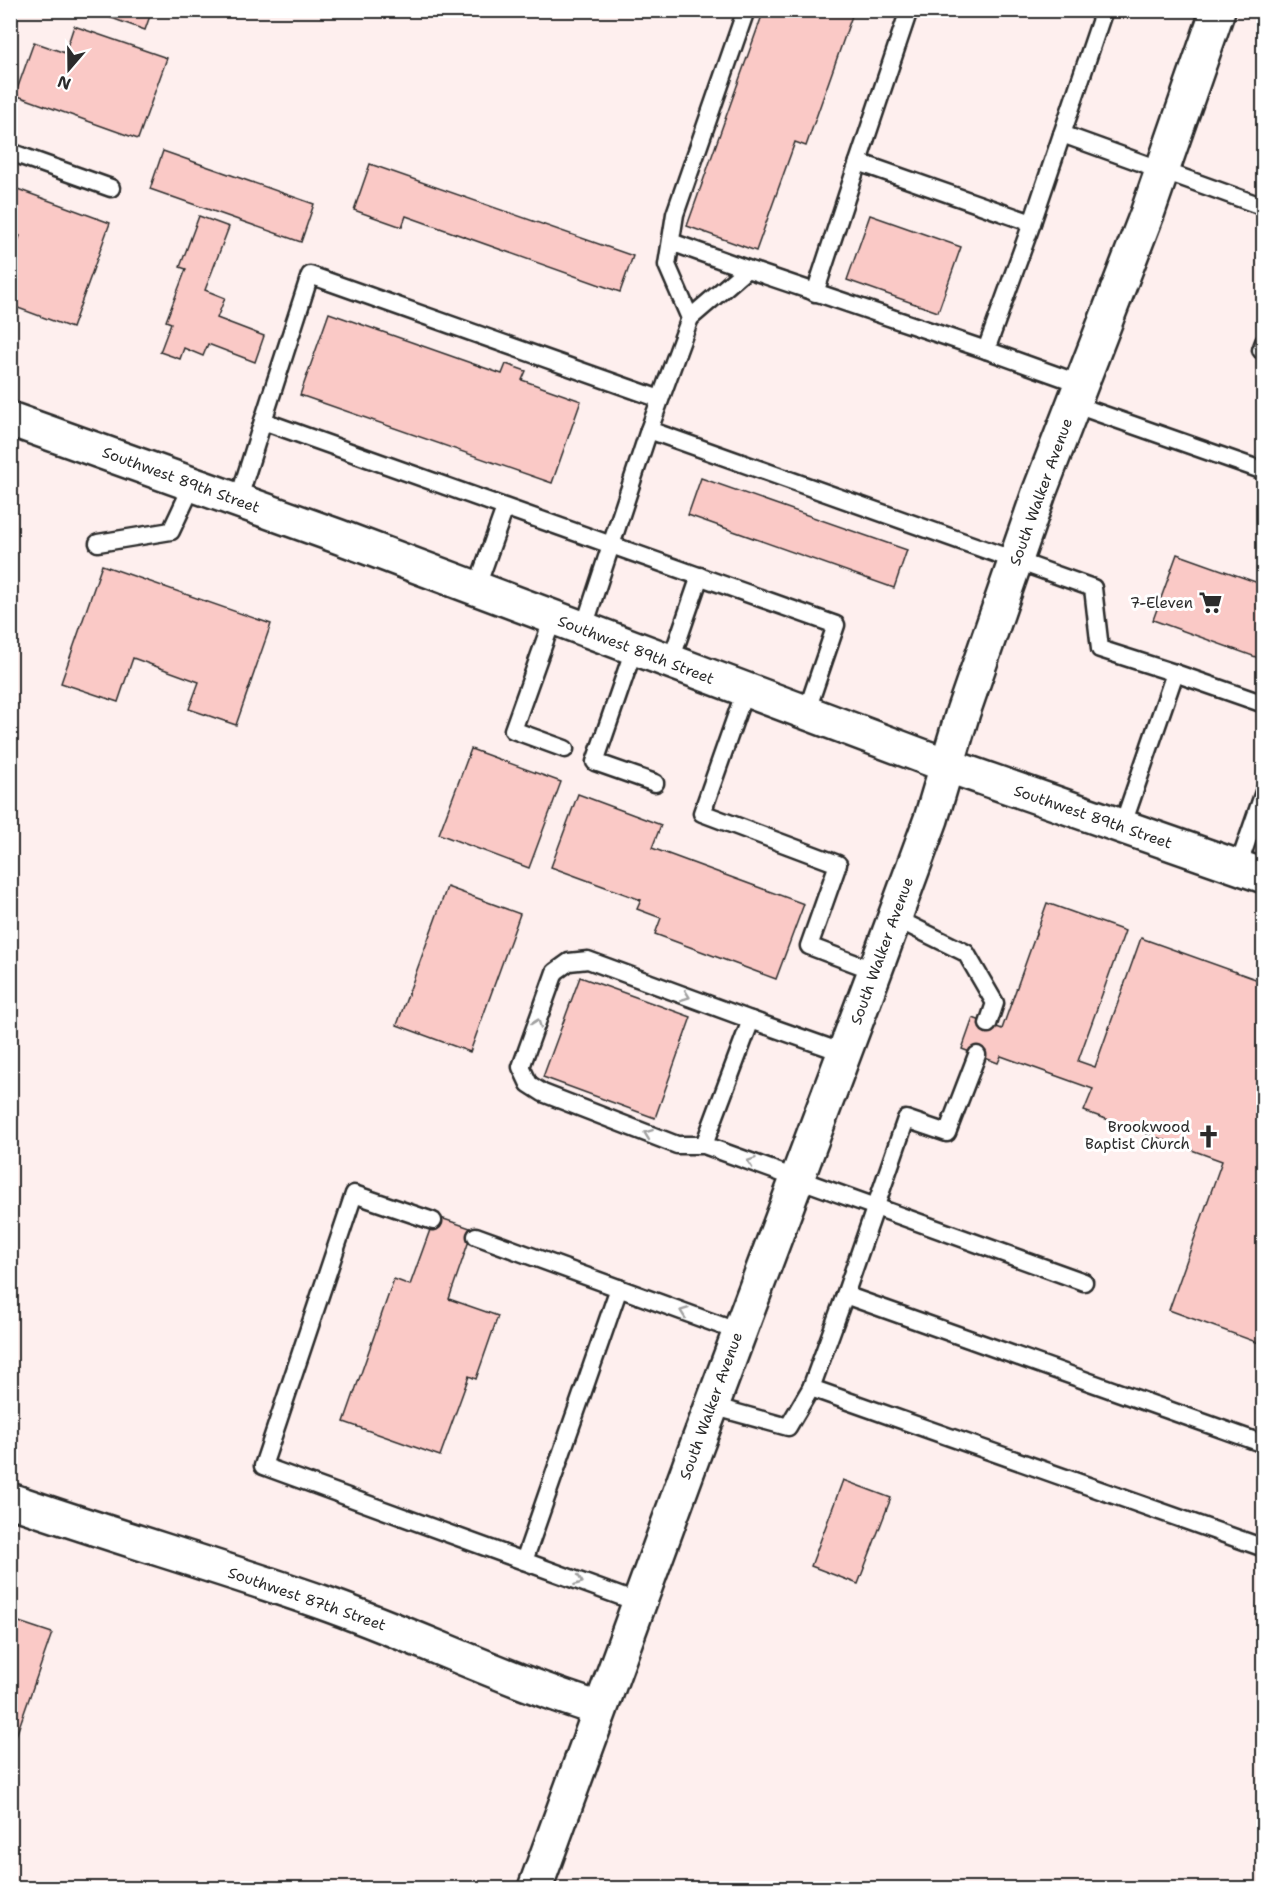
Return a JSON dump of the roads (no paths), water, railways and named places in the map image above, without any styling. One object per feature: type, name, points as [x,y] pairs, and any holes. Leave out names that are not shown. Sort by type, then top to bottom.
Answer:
[{"type":"main road","name":"South Walker Avenue","points":[[535,1888],[739,1332],[895,918],[931,819],[963,712],[1015,561],[1163,170],[1218,10]]},
{"type":"main road","name":"Southwest 89th Street","points":[[10,419],[193,484],[946,765],[1251,872]]},
{"type":"main road","name":"Southwest 87th Street","points":[[10,1500],[320,1602],[416,1638],[550,1694],[600,1709]]},
{"type":"lane","points":[[690,318],[667,266],[675,214],[746,10]]},
{"type":"lane","points":[[815,293],[909,10]]},
{"type":"lane","points":[[986,350],[1032,223],[1104,10]]},
{"type":"lane","points":[[1062,134],[1263,207]]},
{"type":"lane","points":[[10,152],[111,188]]},
{"type":"lane","points":[[858,162],[1032,223]]},
{"type":"lane","points":[[671,242],[986,350],[1077,394],[1263,471]]},
{"type":"lane","points":[[584,630],[649,430],[690,318],[747,269]]},
{"type":"lane","points":[[238,501],[310,275],[660,399]]},
{"type":"lane","points":[[1263,342],[1261,350],[1263,351]]},
{"type":"lane","points":[[263,421],[837,625],[806,713]]},
{"type":"lane","points":[[649,430],[1093,588],[1100,649],[1263,704]]},
{"type":"lane","points":[[98,543],[171,531],[193,484]]},
{"type":"lane","points":[[476,589],[505,508]]},
{"type":"lane","points":[[670,663],[700,576]]},
{"type":"lane","points":[[553,618],[513,730],[566,749]]},
{"type":"lane","points":[[634,649],[595,762],[655,783]]},
{"type":"lane","points":[[1122,827],[1175,673]]},
{"type":"lane","points":[[745,690],[702,813],[838,864],[809,946],[875,971]]},
{"type":"lane","points":[[1251,872],[1263,792]]},
{"type":"lane","points":[[895,918],[966,952],[995,1003],[988,1024]]},
{"type":"lane","points":[[844,1053],[588,960],[569,962],[555,972],[521,1067],[529,1084],[543,1093],[677,1145],[704,1145],[1084,1282]]},
{"type":"lane","points":[[704,1145],[751,1020]]},
{"type":"lane","points":[[712,1406],[788,1427],[811,1388],[906,1119],[947,1133],[977,1055]]},
{"type":"lane","points":[[432,1221],[354,1194],[264,1467],[639,1603]]},
{"type":"lane","points":[[476,1236],[739,1332]]},
{"type":"lane","points":[[524,1561],[619,1288]]},
{"type":"lane","points":[[845,1294],[1263,1444]]},
{"type":"lane","points":[[811,1388],[1263,1548]]},
{"type":"place","name":"7-Eleven","points":[[1211,603]]},
{"type":"place","name":"Brookwood Baptist Church","points":[[1208,1136]]}]
